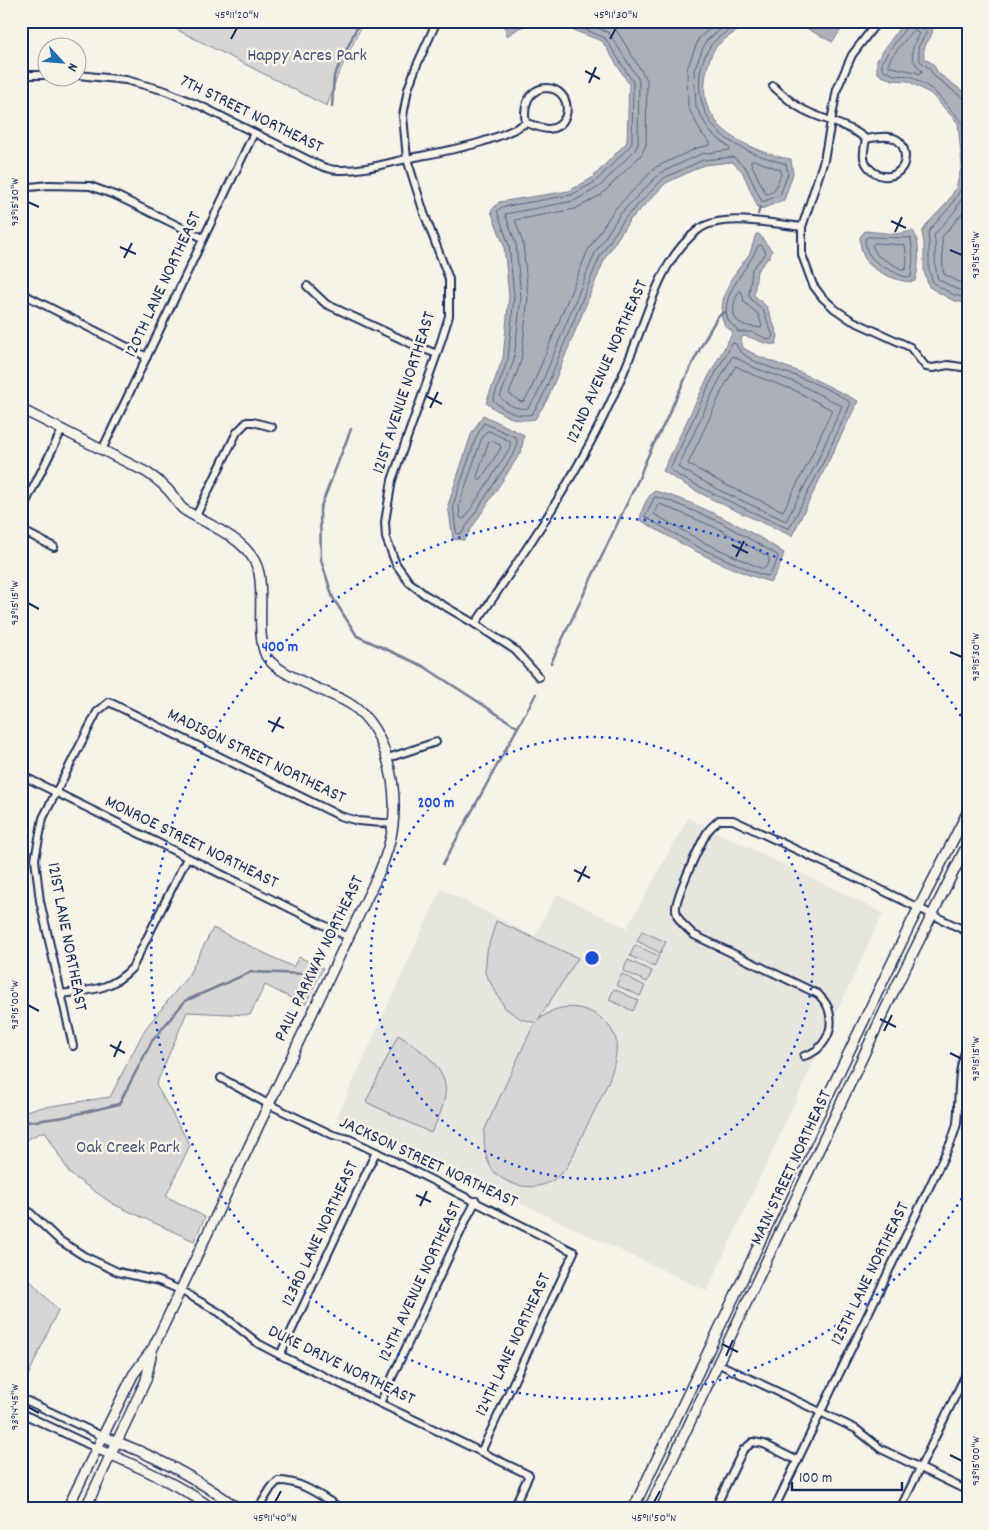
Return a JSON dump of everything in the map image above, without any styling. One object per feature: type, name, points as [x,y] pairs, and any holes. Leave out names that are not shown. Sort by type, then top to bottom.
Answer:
[{"type":"street","name":"121ST AVENUE NORTHEAST","points":[[437,21],[408,89],[403,116],[407,159],[449,279],[449,316],[392,480],[385,522],[386,538],[396,564],[409,582],[424,594],[515,650],[538,677]]},
{"type":"street","points":[[878,21],[852,55],[837,89],[824,160],[802,227],[802,255],[818,291],[835,309],[851,320],[910,347],[926,368],[948,365],[968,368]]},
{"type":"street","points":[[964,21],[968,24]]},
{"type":"street","points":[[21,75],[38,75]]},
{"type":"street","name":"7TH STREET NORTHEAST","points":[[88,76],[126,80],[166,91],[316,164],[335,170],[349,170],[461,149],[513,131],[526,123]]},
{"type":"street","points":[[773,86],[797,106],[857,132],[866,139],[880,136],[891,137],[900,142],[904,150],[905,160],[900,170],[891,176],[881,176],[872,172],[863,156],[866,139]]},
{"type":"street","points":[[538,89],[554,89],[562,94],[567,102],[567,111],[562,123],[548,129],[526,123],[525,118],[531,94],[538,89]]},
{"type":"street","name":"120TH LANE NORTHEAST","points":[[102,450],[254,134]]},
{"type":"street","points":[[21,188],[49,185],[90,186],[117,196],[203,238]]},
{"type":"street","name":"122ND AVENUE NORTHEAST","points":[[475,624],[528,546],[582,458],[604,417],[660,281],[671,261],[686,242],[699,229],[727,220],[802,227]]},
{"type":"street","points":[[307,286],[326,304],[437,354]]},
{"type":"street","points":[[21,293],[147,357]]},
{"type":"street","name":"PAUL PARKWAY NORTHEAST","points":[[21,409],[146,472],[162,483],[181,508],[238,541],[253,557],[259,573],[262,635],[266,656],[273,664],[289,675],[346,701],[362,713],[374,729],[388,758],[394,801],[394,824],[390,843],[378,875],[153,1348],[133,1375],[67,1509]]},
{"type":"street","points":[[196,516],[237,432],[246,422],[272,427]]},
{"type":"street","points":[[21,512],[62,430]]},
{"type":"street","points":[[21,530],[54,547]]},
{"type":"street","name":"121ST LANE NORTHEAST","points":[[73,1046],[40,901],[35,859],[43,818],[96,712],[109,702]]},
{"type":"street","name":"MADISON STREET NORTHEAST","points":[[109,702],[340,816],[358,822],[394,824]]},
{"type":"street","points":[[388,758],[436,742]]},
{"type":"street","name":"MONROE STREET NORTHEAST","points":[[21,776],[348,937]]},
{"type":"street","points":[[633,1509],[810,1133],[968,811]]},
{"type":"street","points":[[804,1056],[813,1054],[822,1047],[828,1036],[830,1012],[818,994],[694,935],[685,927],[677,914],[675,908],[680,890],[708,830],[719,820],[733,820],[968,932]]},
{"type":"street","name":"MAIN STREET NORTHEAST","points":[[649,1509],[892,995],[968,843]]},
{"type":"street","points":[[61,994],[107,987],[122,978],[132,968],[187,858]]},
{"type":"street","name":"125TH LANE NORTHEAST","points":[[774,1509],[951,1142],[956,1124],[959,1072],[968,1045]]},
{"type":"street","points":[[221,1078],[268,1104]]},
{"type":"street","name":"JACKSON STREET NORTHEAST","points":[[268,1104],[333,1135],[349,1139],[376,1152],[574,1252]]},
{"type":"street","points":[[958,1104],[968,1106]]},
{"type":"street","name":"123RD LANE NORTHEAST","points":[[280,1355],[376,1152]]},
{"type":"street","name":"DUKE DRIVE NORTHEAST","points":[[21,1200],[27,1210],[59,1240],[84,1256],[118,1272],[159,1281],[180,1290],[220,1313],[259,1344],[529,1475],[513,1509]]},
{"type":"street","name":"124TH AVENUE NORTHEAST","points":[[380,1403],[476,1201]]},
{"type":"street","name":"124TH LANE NORTHEAST","points":[[481,1452],[574,1252]]},
{"type":"street","name":"PAUL PARKWAY NORTHEAST","points":[[85,1509],[146,1380],[153,1348]]},
{"type":"street","points":[[717,1363],[856,1429],[881,1449],[968,1492]]},
{"type":"street","points":[[900,1509],[968,1370]]},
{"type":"street","points":[[21,1398],[184,1474],[239,1509]]},
{"type":"street","points":[[21,1413],[152,1474],[197,1498],[213,1509]]},
{"type":"street","points":[[718,1509],[719,1500],[743,1450],[753,1442],[764,1444],[798,1461]]},
{"type":"street","points":[[258,1509],[271,1488],[278,1481],[289,1481],[304,1487],[342,1509]]},
{"type":"shaded area","points":[[688,818],[883,913],[707,1291],[337,1117],[441,889],[534,936],[557,894],[627,928]]},
{"type":"green space","name":"Happy Acres Park","points":[[160,21],[364,21],[337,77],[327,106]]},
{"type":"green space","points":[[496,921],[578,958],[538,1020],[552,1011],[563,1008],[573,1007],[582,1009],[600,1017],[612,1031],[616,1040],[615,1057],[610,1078],[569,1164],[553,1180],[531,1187],[509,1182],[501,1178],[491,1168],[486,1155],[484,1131],[536,1023],[521,1019],[505,1008],[485,973],[487,951]]},
{"type":"green space","name":"Oak Creek Park","points":[[213,928],[293,967],[299,957],[323,968],[305,1005],[265,985],[250,1015],[187,1012],[156,1085],[190,1145],[166,1196],[205,1217],[194,1241],[113,1204],[70,1174],[45,1131],[21,1142],[21,1113],[32,1109],[110,1097],[145,1029],[188,976]]},
{"type":"green space","points":[[642,931],[666,942],[660,953],[637,941]]},
{"type":"green space","points":[[635,945],[659,956],[654,967],[630,956]]},
{"type":"green space","points":[[628,960],[652,971],[647,982],[623,971]]},
{"type":"green space","points":[[622,974],[645,986],[640,996],[616,985]]},
{"type":"green space","points":[[614,989],[638,1000],[633,1011],[609,1000]]},
{"type":"green space","points":[[398,1035],[423,1052],[438,1068],[443,1077],[445,1086],[444,1101],[440,1115],[431,1133],[366,1102]]},
{"type":"green space","points":[[21,1271],[58,1310],[21,1391]]},
{"type":"water","points":[[503,21],[760,21],[732,34],[713,51],[706,72],[706,102],[709,111],[719,125],[733,137],[762,151],[791,159],[793,174],[784,200],[759,210],[742,171],[732,162],[704,165],[666,183],[629,221],[605,258],[547,400],[535,419],[527,420],[509,417],[486,403],[503,358],[509,296],[504,246],[491,211],[499,202],[569,191],[592,178],[627,142],[629,84],[602,41],[562,26],[545,23],[530,24],[519,28],[507,36]]},
{"type":"water","points":[[793,21],[848,21],[832,42]]},
{"type":"water","points":[[904,21],[923,21],[933,29],[924,48],[924,58],[933,64],[938,73],[968,95],[968,304],[952,300],[929,287],[924,271],[922,233],[926,225],[946,204],[956,188],[962,165],[958,123],[931,94],[908,81],[893,80],[881,76],[877,72],[877,60]]},
{"type":"water","points":[[865,231],[895,234],[913,231],[916,236],[918,255],[918,270],[915,281],[910,282],[890,277],[868,263],[860,244],[860,237]]},
{"type":"water","points":[[756,234],[759,234],[772,251],[757,271],[754,295],[767,307],[778,336],[776,344],[772,344],[743,336],[741,339],[743,348],[760,357],[802,373],[858,401],[792,536],[710,498],[663,471],[705,383],[733,332],[725,326],[721,315],[724,295],[731,279],[750,253]]},
{"type":"water","points":[[483,415],[524,435],[521,452],[464,540],[453,539],[448,505],[471,435]]},
{"type":"water","points":[[655,491],[722,517],[784,553],[779,568],[771,582],[720,563],[687,547],[640,520],[649,496]]},
{"type":"waterway","points":[[332,107],[334,76],[360,21]]},
{"type":"waterway","points":[[758,214],[760,207]]},
{"type":"waterway","points":[[551,663],[684,380],[718,316],[725,312]]},
{"type":"waterway","points":[[351,429],[320,509],[321,560],[333,598],[357,636],[423,666],[517,727]]},
{"type":"waterway","points":[[443,864],[536,694]]},
{"type":"waterway","points":[[21,1123],[64,1117],[119,1104],[152,1041],[185,1001],[251,972],[308,974]]}]
